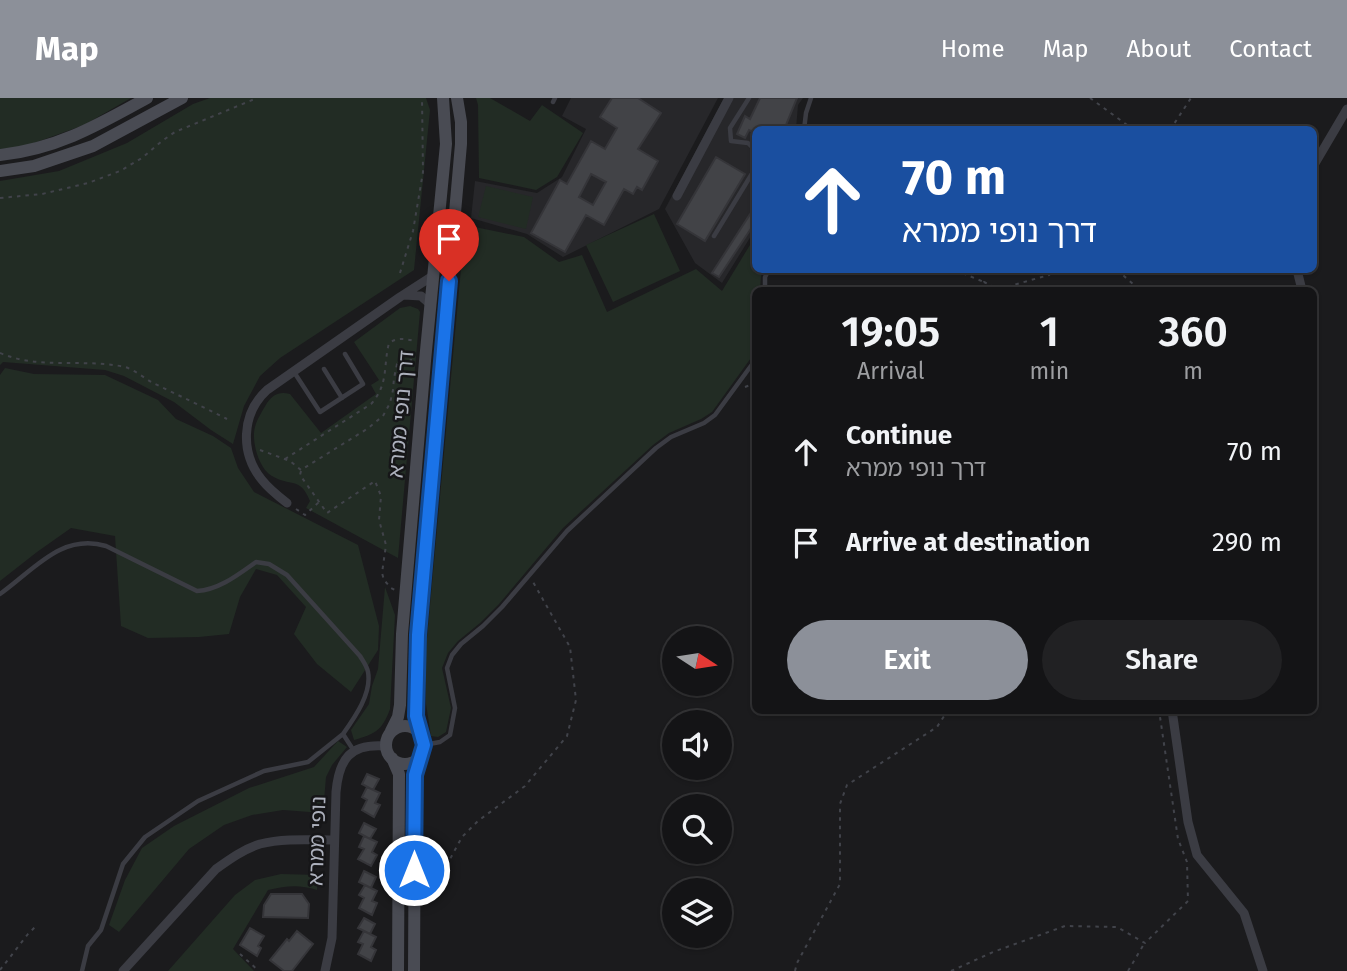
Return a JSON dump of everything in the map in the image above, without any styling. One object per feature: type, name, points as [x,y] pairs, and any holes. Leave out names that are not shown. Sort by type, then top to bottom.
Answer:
[{"type":"main road","points":[[0,155],[30,151],[77,135],[147,98]]},
{"type":"main road","points":[[0,171],[34,166],[93,146],[182,98]]},
{"type":"main road","name":"דרך נופי ממרא","points":[[391,731],[400,705],[402,634],[429,303],[446,144],[443,98]]},
{"type":"main road","name":"דרך נופי ממרא","points":[[414,971],[415,775],[421,745],[416,706],[418,635],[461,144],[457,98]]},
{"type":"main road","points":[[389,752],[402,763],[409,763],[421,745],[415,728],[397,727],[388,737],[389,752],[399,774],[398,971]]},
{"type":"street","points":[[677,196],[729,98]]},
{"type":"street","points":[[1317,160],[1347,108]]},
{"type":"street","points":[[287,503],[260,478],[249,451],[246,431],[251,411],[257,401],[267,390],[432,277]]},
{"type":"street","points":[[402,296],[421,296],[429,303]]},
{"type":"street","points":[[1173,714],[1188,822],[1197,855],[1244,913],[1263,971]]},
{"type":"street","points":[[355,751],[365,746],[389,752]]},
{"type":"street","name":"נופי ממרא","points":[[325,971],[332,938],[337,776],[346,757],[355,751]]},
{"type":"street","points":[[123,971],[216,869],[246,849],[279,841],[334,840]]},
{"type":"lane","points":[[749,98],[730,128],[731,141],[752,143]]},
{"type":"lane","points":[[804,126],[811,98]]},
{"type":"lane","points":[[748,143],[752,148]]},
{"type":"lane","points":[[714,236],[752,174]]},
{"type":"lane","points":[[293,372],[320,412],[363,384],[345,354]]},
{"type":"lane","points":[[421,745],[440,741],[450,735],[455,708],[447,668],[452,655],[461,644],[502,607],[567,531],[656,448],[671,437],[704,423],[715,415],[752,364]]},
{"type":"lane","points":[[324,369],[342,398]]},
{"type":"lane","points":[[0,594],[41,561],[66,546],[80,542],[106,546],[197,591],[208,591],[256,562],[269,564],[286,575],[360,656],[368,669],[369,681],[365,695],[352,721],[343,734],[308,762],[264,771],[198,801],[145,837],[123,864],[101,930],[88,946],[82,971]]},
{"type":"lane","points":[[343,734],[355,751]]},
{"type":"path","points":[[0,198],[42,194],[88,183],[120,171],[142,158],[175,132],[257,98]]},
{"type":"path","points":[[400,273],[413,231],[423,172],[422,98]]},
{"type":"path","points":[[1090,98],[1128,126]]},
{"type":"path","points":[[1173,126],[1191,98]]},
{"type":"path","points":[[962,273],[994,287]]},
{"type":"path","points":[[1010,287],[1051,273]]},
{"type":"path","points":[[1120,273],[1137,287]]},
{"type":"path","points":[[982,287],[984,282]]},
{"type":"path","points":[[285,459],[371,404],[383,386],[389,343],[402,338],[426,344]]},
{"type":"path","points":[[0,353],[45,363],[129,368],[227,419]]},
{"type":"path","points":[[301,470],[383,416],[390,403],[397,364],[406,360],[425,361]]},
{"type":"path","points":[[249,451],[266,452],[285,459],[301,470]]},
{"type":"path","points":[[301,470],[300,475],[327,513],[376,481],[381,496],[379,520],[386,545],[382,573],[391,588],[406,593]]},
{"type":"path","points":[[287,503],[305,515],[319,502]]},
{"type":"path","points":[[426,902],[462,837],[478,821],[525,786],[567,736],[576,699],[570,647],[529,575]]},
{"type":"path","points":[[795,971],[797,962],[840,884],[840,804],[848,785],[937,727],[945,714]]},
{"type":"path","points":[[1128,971],[1145,943],[1188,901],[1187,862],[1178,839],[1160,714]]},
{"type":"path","points":[[0,970],[37,925]]},
{"type":"path","points":[[951,971],[993,952],[1065,926],[1117,927],[1145,943]]},
{"type":"path","points":[[240,954],[259,971]]},
{"type":"shaded area","points":[[0,98],[131,98],[84,125],[23,147],[0,149]]},
{"type":"shaded area","points":[[210,98],[426,98],[430,110],[414,270],[280,358],[260,376],[244,406],[233,444],[174,402],[124,376],[105,370],[3,362],[0,365],[0,181],[59,171],[127,143],[193,104]]},
{"type":"shaded area","points":[[476,98],[490,98],[530,121],[542,105],[583,133],[557,177],[536,190],[479,178]]},
{"type":"shaded area","points":[[571,98],[718,98],[659,209],[563,257],[527,234],[471,218],[475,181],[537,193],[562,177],[586,129],[562,116]]},
{"type":"shaded area","points":[[724,98],[803,98],[798,105],[796,126],[752,126],[752,234],[722,283],[695,263],[665,209]]},
{"type":"shaded area","points":[[486,186],[533,197],[526,229],[478,217]]},
{"type":"shaded area","points":[[654,214],[680,271],[613,302],[586,245]]},
{"type":"shaded area","points":[[465,225],[524,237],[559,262],[582,255],[607,312],[696,269],[722,291],[752,242],[752,273],[762,273],[760,287],[752,287],[752,357],[712,412],[669,433],[653,445],[563,528],[499,604],[448,653],[442,668],[451,708],[446,732],[438,737],[431,736],[426,704],[426,649]]},
{"type":"shaded area","points":[[410,306],[420,312],[398,558],[306,508],[310,501],[302,488],[272,476],[263,467],[257,454],[254,433],[267,403],[277,394],[290,394],[321,433],[376,394],[371,385],[379,380],[354,342],[400,308]]},
{"type":"shaded area","points":[[5,368],[34,374],[105,375],[158,400],[176,419],[213,436],[231,448],[238,468],[254,492],[358,545],[379,626],[378,650],[351,692],[317,664],[294,634],[306,607],[277,575],[256,569],[240,597],[229,634],[199,637],[148,638],[121,626],[115,536],[71,528],[0,581],[0,375]]},
{"type":"shaded area","points":[[385,587],[395,615],[390,709],[377,730],[354,740],[351,730],[369,704],[378,669]]},
{"type":"shaded area","points":[[338,741],[347,747],[326,777],[323,813],[283,810],[252,815],[224,825],[189,849],[119,932],[109,925],[125,880],[142,848],[174,826],[249,788],[314,767]]},
{"type":"shaded area","points":[[281,874],[318,875],[317,890],[292,886],[268,890],[233,949],[254,971],[168,971],[235,895],[255,880]]},
{"type":"building","points":[[612,98],[638,98],[661,113],[638,149],[658,161],[642,190],[637,187],[633,194],[624,189],[604,225],[586,215],[565,252],[531,233],[560,180],[567,184],[591,141],[605,149],[617,128],[600,117]],"holes":[[[591,174],[606,182],[593,205],[579,197]]]},
{"type":"building","points":[[760,98],[797,98],[786,126],[752,126],[752,132],[749,130],[745,138],[737,134],[745,116],[750,119]]},
{"type":"building","points":[[716,157],[745,174],[705,241],[677,224]]},
{"type":"building","points":[[752,211],[752,227],[719,277],[712,273]]},
{"type":"building","points":[[367,774],[379,779],[373,790],[362,784]]},
{"type":"building","points":[[367,787],[380,793],[375,803],[380,805],[374,817],[362,810],[367,800],[362,797]]},
{"type":"building","points":[[364,823],[376,829],[370,839],[359,833]]},
{"type":"building","points":[[364,836],[377,842],[372,852],[377,855],[371,866],[358,859],[364,849],[359,847]]},
{"type":"building","points":[[364,871],[376,877],[371,888],[359,882]]},
{"type":"building","points":[[365,885],[377,891],[372,901],[377,903],[372,915],[359,908],[364,898],[359,895]]},
{"type":"building","points":[[271,894],[302,894],[309,904],[308,918],[263,917],[264,905]]},
{"type":"building","points":[[364,918],[375,924],[370,934],[358,928]]},
{"type":"building","points":[[250,928],[264,936],[258,946],[261,948],[257,956],[240,945]]},
{"type":"building","points":[[297,931],[313,944],[292,971],[284,971],[270,960]]},
{"type":"building","points":[[364,931],[376,937],[371,947],[376,950],[371,961],[358,954],[363,944],[358,942]]},
{"type":"route","points":[[414,870],[415,775],[424,745],[416,716],[418,635],[449,281]]}]
